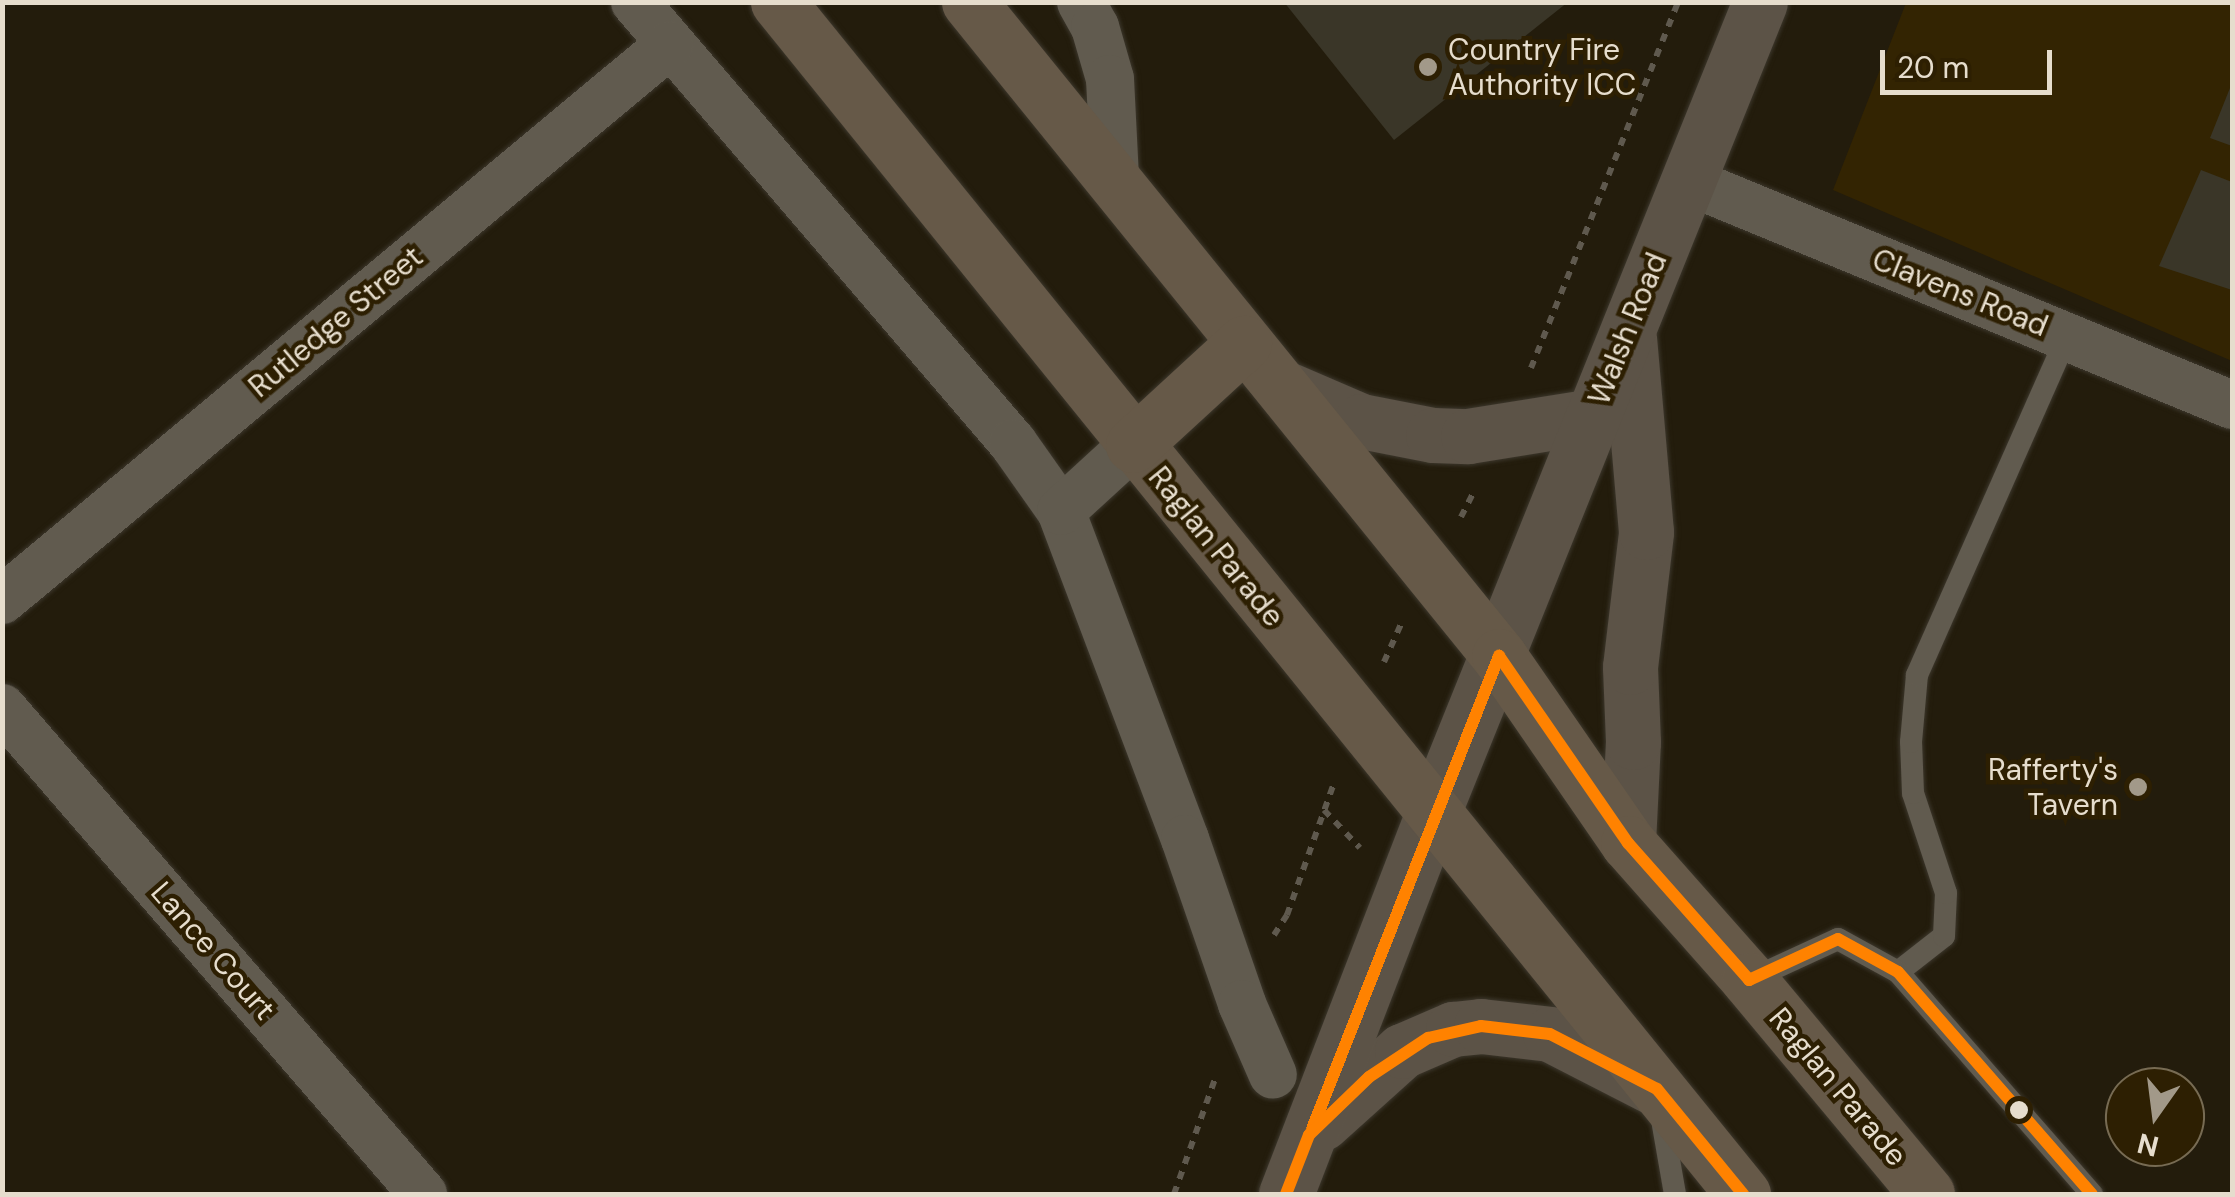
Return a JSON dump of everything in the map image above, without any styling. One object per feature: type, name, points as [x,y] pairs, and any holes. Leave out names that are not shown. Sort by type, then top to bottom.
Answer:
[{"type":"highway","name":"Raglan Parade","points":[[778,2],[1743,1194]]},
{"type":"highway","name":"Raglan Parade","points":[[969,2],[1499,656],[1628,843],[1749,980],[1927,1194]]},
{"type":"highway","points":[[1133,445],[1244,343]]},
{"type":"street","points":[[635,2],[1013,443],[1061,511],[1185,839],[1242,1004],[1273,1075]]},
{"type":"street","points":[[1081,2],[1095,27],[1110,79],[1115,179]]},
{"type":"street","name":"Walsh Road","points":[[1286,1194],[1433,813],[1760,2]]},
{"type":"street","name":"Rutledge Street","points":[[2,600],[670,44]]},
{"type":"street","name":"Clavens Road","points":[[1688,181],[2232,405]]},
{"type":"street","points":[[1628,331],[1646,532],[1630,667],[1628,843]]},
{"type":"street","points":[[1282,386],[1361,421],[1401,431],[1468,436],[1593,416]]},
{"type":"street","points":[[1061,511],[1133,445]]},
{"type":"street","name":"Lance Court","points":[[2,708],[424,1194]]},
{"type":"street","points":[[1309,1136],[1402,1051],[1453,1029],[1518,1028],[1550,1034],[1657,1089]]},
{"type":"lane","points":[[1898,972],[1944,936],[1946,893],[1913,792],[1911,742],[1917,675],[2067,337]]},
{"type":"lane","name":"Raglan Parade","points":[[1749,980],[1838,938],[1898,972],[2092,1194]]},
{"type":"lane","name":"Raglan Parade","points":[[1657,1089],[1675,1194]]},
{"type":"path","points":[[1174,1194],[1242,1004],[1269,943],[1288,915],[1357,720],[1426,570],[1462,516],[1502,432],[1678,2]]},
{"type":"shaded area","points":[[1906,3],[2232,3],[2232,361],[1833,190]]},
{"type":"building","points":[[1284,2],[1568,2],[1394,140]]},
{"type":"building","points":[[2232,83],[2232,146],[2210,138]]},
{"type":"building","points":[[2201,170],[2232,182],[2232,290],[2159,266]]},
{"type":"transit line","points":[[1499,656],[1628,843],[1749,980],[1838,939],[1898,972],[2092,1194]]},
{"type":"transit line","points":[[1312,1129],[1499,656]]},
{"type":"transit line","points":[[1286,1194],[1309,1135],[1369,1077],[1428,1038],[1481,1026],[1550,1034],[1657,1089],[1743,1194]]},
{"type":"place","name":"Country Fire Authority ICC","points":[[1428,67]]},
{"type":"place","name":"Rafferty's Tavern","points":[[2138,787]]}]
